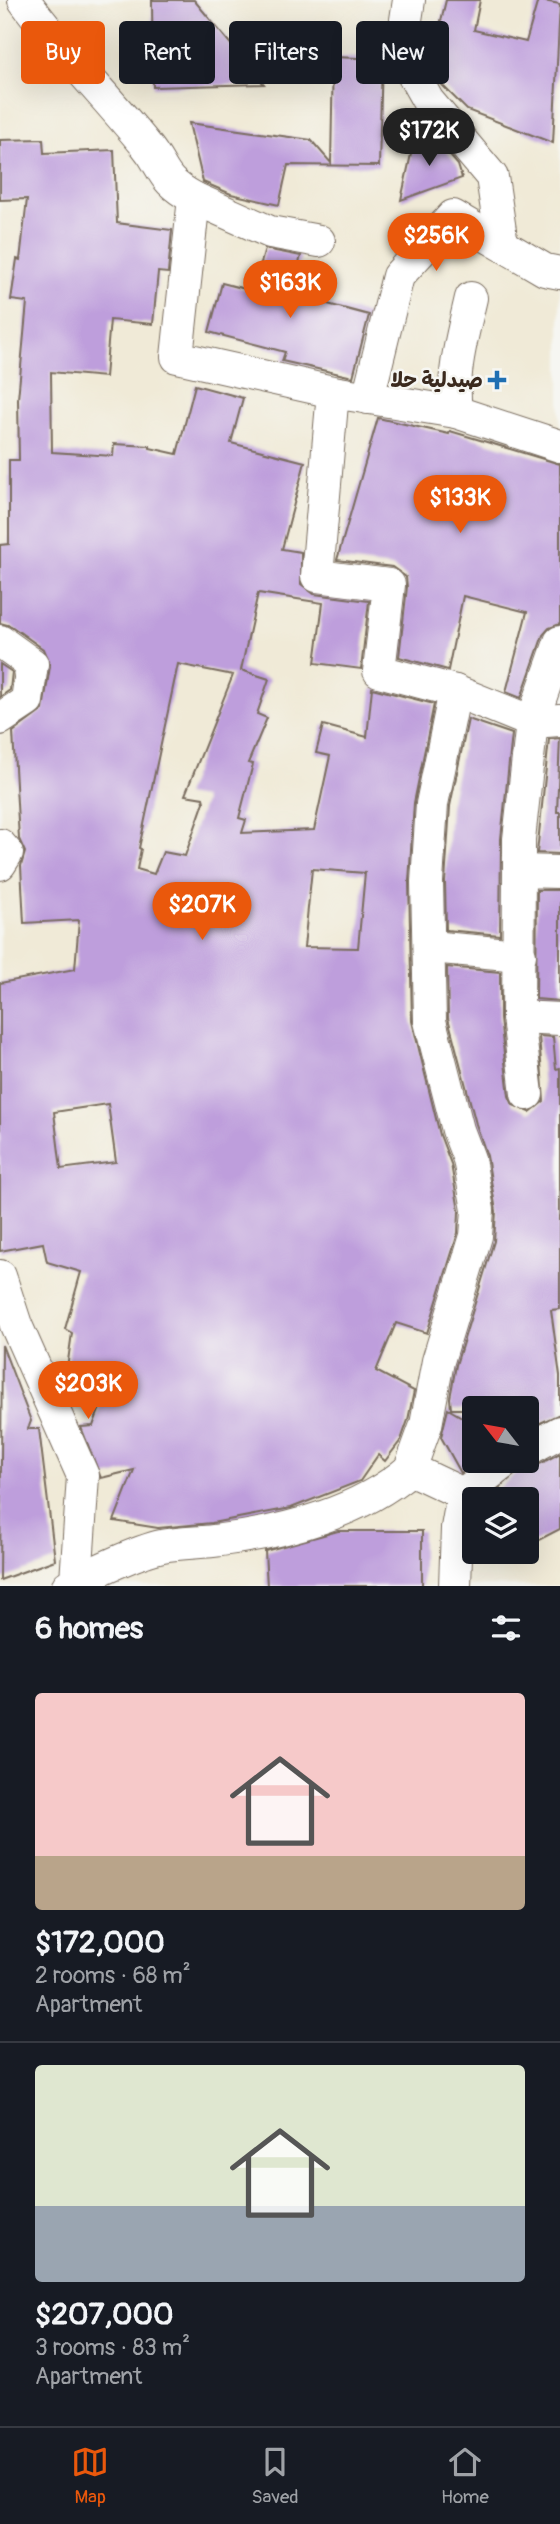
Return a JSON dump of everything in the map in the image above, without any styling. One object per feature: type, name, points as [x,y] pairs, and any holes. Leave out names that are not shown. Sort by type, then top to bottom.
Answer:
[{"type":"street","points":[[24,0],[47,32],[148,147],[164,177],[194,198],[270,232],[319,241]]},
{"type":"street","points":[[409,0],[401,53],[428,101],[492,177],[502,244]]},
{"type":"street","points":[[194,198],[177,357],[333,393],[456,412],[560,446]]},
{"type":"street","points":[[368,398],[398,276],[453,216],[545,270],[560,274]]},
{"type":"street","points":[[456,412],[454,400],[461,345],[471,298]]},
{"type":"street","points":[[333,393],[317,576],[389,585],[379,671],[455,691],[546,721]]},
{"type":"street","points":[[0,641],[32,664],[27,701],[0,719]]},
{"type":"street","points":[[527,1094],[518,1017],[519,839],[546,721],[560,642]]},
{"type":"street","points":[[0,1276],[16,1325],[83,1476],[72,1584],[160,1546],[223,1540],[288,1526],[351,1506],[387,1489],[410,1469],[426,1425],[438,1361],[476,1236],[478,1210],[470,1159],[458,1130],[430,1021],[428,883],[432,804],[455,691]]},
{"type":"street","points":[[0,845],[7,853],[0,864]]},
{"type":"street","points":[[519,871],[560,872]]},
{"type":"street","points":[[430,947],[520,955]]},
{"type":"street","points":[[518,1017],[560,1019]]},
{"type":"street","points":[[539,1443],[560,1432]]},
{"type":"street","points":[[410,1469],[462,1494]]},
{"type":"street","points":[[472,1487],[489,1474]]},
{"type":"street","points":[[455,1586],[457,1528],[462,1500]]},
{"type":"building","points":[[152,0],[194,0],[212,21],[152,21]]},
{"type":"building","points":[[446,0],[480,0],[474,30],[526,42],[538,0],[560,4],[553,143],[467,110],[441,84],[449,84],[449,21],[441,21]]},
{"type":"building","points":[[215,25],[229,42],[229,84],[264,84],[153,87],[153,84],[215,84]]},
{"type":"building","points":[[342,57],[356,58],[356,84],[381,84],[379,166],[288,165],[279,205],[231,194],[203,182],[189,123],[311,140],[331,163],[332,84],[342,84]]},
{"type":"building","points":[[434,137],[458,165],[462,178],[401,200],[413,145]]},
{"type":"building","points":[[43,139],[44,153],[114,150],[117,223],[172,230],[168,273],[158,272],[153,324],[110,320],[105,377],[51,372],[52,452],[113,456],[114,444],[150,446],[177,454],[195,385],[243,398],[231,443],[305,462],[282,549],[301,552],[301,584],[314,594],[369,601],[361,669],[315,663],[323,603],[258,593],[241,670],[269,679],[257,714],[267,718],[248,763],[253,764],[239,818],[246,820],[242,833],[314,830],[330,756],[316,753],[323,725],[367,737],[372,688],[434,704],[414,803],[409,882],[412,1021],[440,1135],[451,1164],[459,1211],[458,1233],[427,1333],[396,1323],[376,1371],[414,1391],[408,1420],[401,1440],[385,1461],[378,1455],[360,1481],[291,1508],[212,1523],[158,1528],[114,1521],[134,1470],[101,1478],[81,1427],[93,1426],[113,1373],[67,1368],[72,1333],[65,1329],[81,1272],[47,1262],[43,1243],[0,1251],[0,983],[75,969],[79,920],[24,923],[21,866],[25,852],[19,839],[13,732],[43,710],[50,666],[43,649],[11,626],[0,623],[0,545],[9,544],[9,460],[19,460],[18,399],[27,302],[11,300],[17,259],[20,260],[27,199],[0,200],[0,140]],"holes":[[[178,664],[233,675],[185,795],[203,798],[204,802],[185,856],[163,852],[154,874],[137,869],[139,848]],[[312,869],[365,873],[358,948],[304,947]],[[108,1104],[116,1162],[61,1169],[54,1112]]]},
{"type":"building","points":[[265,249],[301,256],[290,294],[369,315],[353,377],[282,361],[285,352],[209,332],[222,283],[253,291]]},
{"type":"building","points":[[378,418],[449,434],[450,431],[560,464],[560,624],[549,628],[543,635],[521,698],[506,692],[527,612],[463,596],[448,670],[399,657],[406,577],[392,567],[337,560]]},
{"type":"building","points":[[0,664],[12,672],[10,690],[0,697]]},
{"type":"building","points":[[468,719],[512,734],[501,839],[500,935],[446,930],[445,882],[450,806]]},
{"type":"building","points":[[560,738],[557,812],[560,812],[560,854],[537,853],[549,739]]},
{"type":"building","points":[[537,890],[560,890],[560,1001],[536,999]]},
{"type":"building","points":[[447,967],[500,972],[500,1019],[509,1096],[513,1105],[530,1112],[544,1101],[539,1036],[553,1037],[556,1069],[560,1068],[560,1309],[551,1310],[560,1376],[560,1414],[539,1424],[539,1396],[462,1396],[462,1409],[451,1409],[450,1398],[456,1365],[494,1241],[496,1211],[487,1156],[448,1018]]},
{"type":"building","points":[[2,1345],[31,1421],[28,1429],[39,1429],[55,1560],[0,1580]]},
{"type":"building","points":[[448,1409],[462,1417],[461,1473],[441,1437]]},
{"type":"building","points":[[560,1453],[560,1529],[539,1540],[539,1487],[501,1487],[515,1474],[539,1474],[539,1464]]},
{"type":"building","points":[[338,1531],[422,1531],[422,1586],[267,1586],[265,1551]]},
{"type":"place","name":"صيدلية حلا","points":[[497,380]]}]
